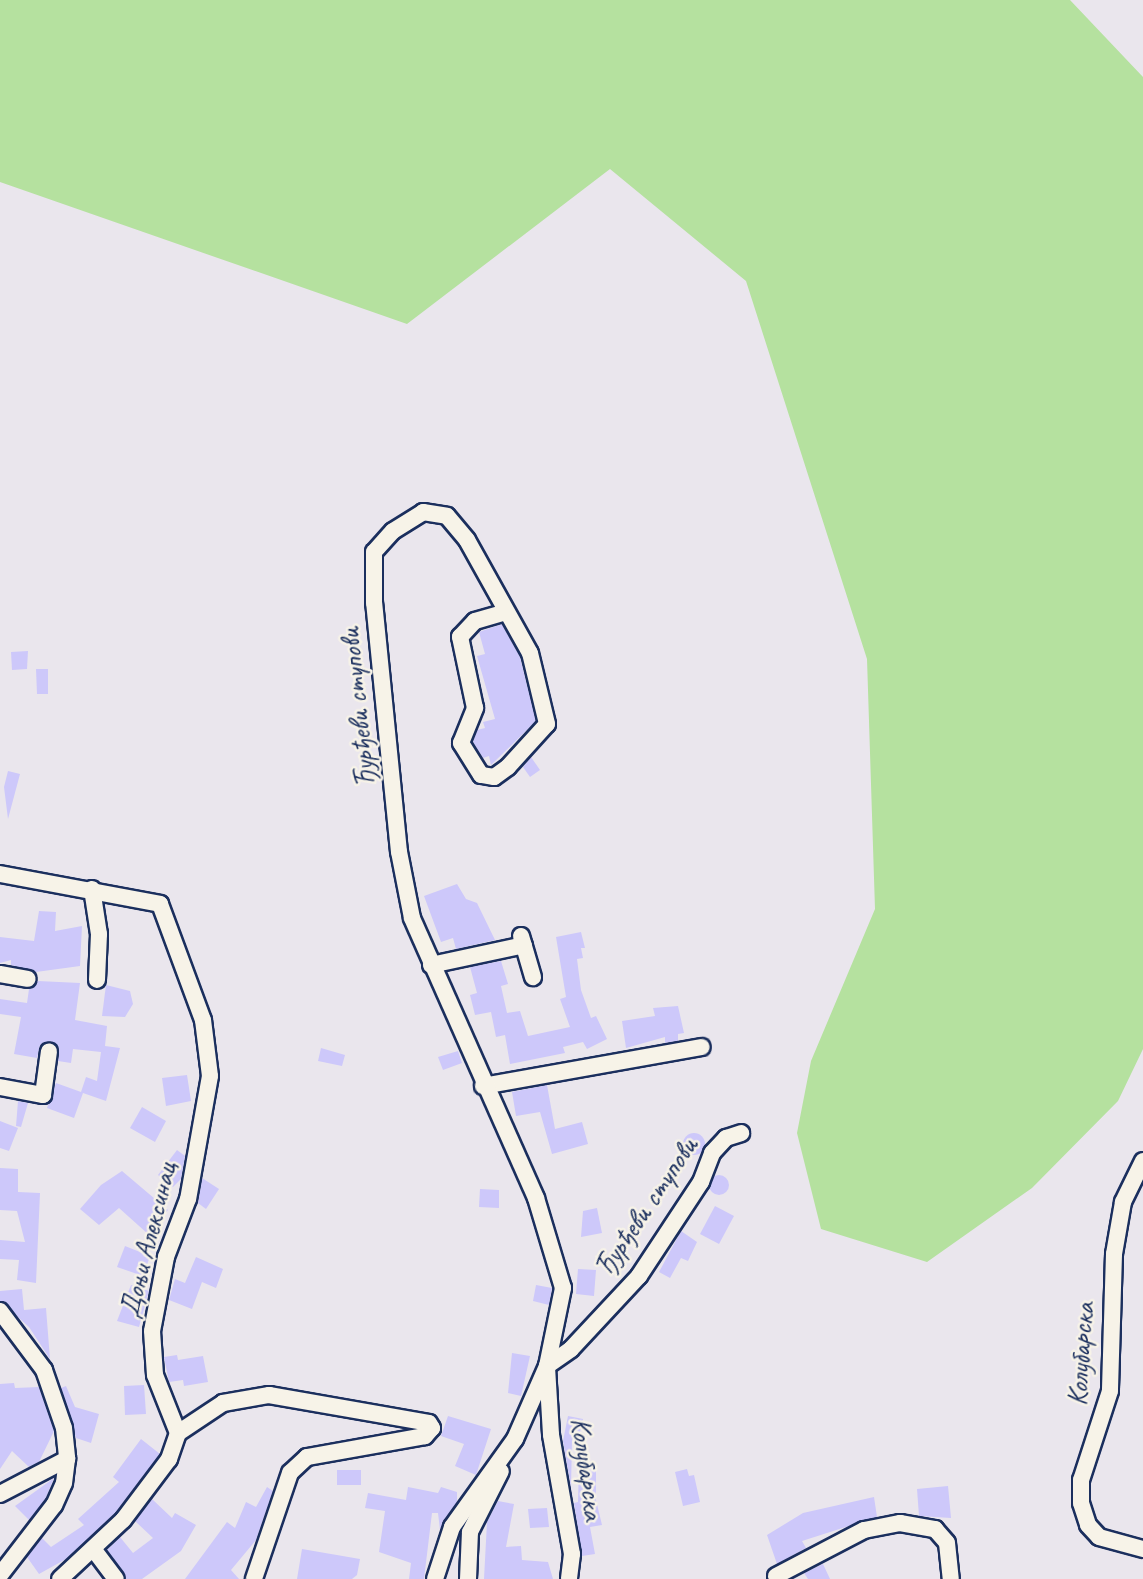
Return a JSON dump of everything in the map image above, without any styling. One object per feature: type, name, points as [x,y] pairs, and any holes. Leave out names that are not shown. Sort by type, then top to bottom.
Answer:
[{"type":"street","name":"Ђурђеви ступови","points":[[435,1579],[452,1527],[515,1439],[547,1366],[563,1288],[558,1261],[536,1198],[483,1086],[412,918],[401,871],[371,563],[374,552],[393,531],[423,512],[447,516],[462,533],[506,612]]},
{"type":"street","points":[[506,612],[530,653],[547,724],[508,766],[494,777],[481,775],[461,743],[475,708],[459,637],[476,621],[506,612]]},
{"type":"street","points":[[0,874],[92,890],[99,934],[97,980]]},
{"type":"street","name":"Доњи Алексинац","points":[[92,890],[160,904],[168,917],[203,1020],[210,1076],[188,1199],[166,1257],[152,1330],[155,1375],[178,1433]]},
{"type":"street","points":[[431,965],[522,940],[533,977]]},
{"type":"street","points":[[0,975],[28,979]]},
{"type":"street","points":[[483,1086],[702,1047]]},
{"type":"street","points":[[0,1087],[43,1095],[49,1051]]},
{"type":"street","name":"Ђурђеви ступови","points":[[547,1366],[571,1349],[639,1276],[701,1182],[712,1153],[726,1138],[741,1133]]},
{"type":"street","name":"Колубарска","points":[[1143,1161],[1123,1202],[1114,1254],[1110,1391],[1081,1480],[1081,1503],[1088,1525],[1099,1537],[1143,1549]]},
{"type":"street","points":[[0,1311],[44,1370],[64,1428],[67,1459],[64,1483],[54,1505],[0,1575]]},
{"type":"street","name":"Колубарска","points":[[547,1366],[551,1435],[572,1554],[569,1579]]},
{"type":"street","points":[[60,1579],[94,1550],[169,1459],[178,1433],[223,1403],[261,1395],[429,1423],[432,1432],[425,1436],[307,1457],[290,1473],[254,1579]]},
{"type":"street","points":[[468,1579],[470,1532],[515,1439]]},
{"type":"street","points":[[0,1494],[67,1459]]},
{"type":"street","points":[[776,1575],[864,1530],[900,1523],[935,1529],[947,1543],[951,1579]]},
{"type":"street","points":[[94,1550],[116,1579]]},
{"type":"green space","points":[[0,0],[1070,0],[1143,77],[1143,1049],[1118,1101],[1032,1188],[927,1262],[821,1229],[797,1133],[811,1061],[875,909],[867,659],[746,281],[610,169],[407,324],[0,182]]},
{"type":"building","points":[[502,624],[520,657],[536,721],[491,765],[489,756],[483,758],[473,742],[477,730],[485,728],[483,722],[495,719],[477,656],[485,654],[479,632]]},
{"type":"building","points":[[28,651],[27,669],[12,670],[11,652]]},
{"type":"building","points":[[36,669],[48,669],[48,694],[37,694]]},
{"type":"building","points":[[531,757],[540,770],[530,777],[523,767]]},
{"type":"building","points":[[8,771],[20,774],[8,819],[4,787]]},
{"type":"building","points":[[457,884],[466,899],[477,903],[495,940],[456,949],[453,938],[441,942],[424,896]]},
{"type":"building","points":[[39,911],[56,912],[55,931],[82,926],[80,966],[36,972],[11,965],[11,960],[0,963],[0,937],[34,941]]},
{"type":"building","points":[[581,932],[585,948],[581,948],[583,958],[577,959],[581,990],[591,1018],[596,1016],[607,1039],[587,1049],[583,1042],[563,1047],[565,1053],[510,1064],[505,1035],[496,1037],[491,1012],[475,1015],[470,995],[477,993],[470,967],[501,961],[508,984],[501,986],[507,1013],[520,1011],[528,1036],[570,1027],[560,999],[566,997],[556,937]]},
{"type":"building","points":[[38,981],[80,983],[75,1020],[107,1026],[105,1046],[120,1048],[106,1101],[83,1093],[74,1118],[47,1108],[56,1083],[81,1092],[86,1077],[97,1081],[101,1052],[73,1049],[71,1063],[58,1061],[59,1048],[50,1041],[40,1045],[37,1058],[14,1054],[21,1017],[0,1014],[0,999],[27,1003],[29,989]]},
{"type":"building","points":[[106,985],[130,991],[133,1004],[125,1017],[102,1016]]},
{"type":"building","points":[[678,1006],[684,1033],[678,1034],[678,1041],[665,1043],[665,1037],[626,1048],[622,1021],[655,1016],[653,1008]]},
{"type":"building","points":[[321,1048],[345,1055],[342,1066],[318,1061]]},
{"type":"building","points":[[458,1051],[462,1063],[443,1070],[438,1057]]},
{"type":"building","points":[[187,1075],[191,1101],[166,1106],[162,1078]]},
{"type":"building","points":[[547,1085],[555,1129],[582,1122],[588,1144],[552,1154],[540,1112],[516,1116],[512,1092]]},
{"type":"building","points":[[18,1101],[28,1103],[21,1127],[16,1126]]},
{"type":"building","points":[[142,1107],[166,1121],[155,1142],[130,1128]]},
{"type":"building","points":[[0,1121],[18,1128],[9,1151],[0,1148]]},
{"type":"building","points":[[694,1133],[702,1136],[705,1144],[702,1152],[694,1155],[686,1152],[683,1144],[686,1136]]},
{"type":"building","points":[[177,1150],[185,1156],[181,1179],[173,1187],[158,1175]]},
{"type":"building","points":[[0,1168],[18,1169],[18,1192],[40,1193],[36,1283],[17,1280],[19,1260],[0,1259],[0,1240],[25,1242],[17,1211],[0,1210]]},
{"type":"building","points":[[122,1171],[168,1210],[148,1234],[119,1208],[99,1225],[80,1209],[101,1185]]},
{"type":"building","points":[[719,1175],[726,1178],[729,1185],[726,1192],[719,1195],[712,1192],[709,1185],[712,1178]]},
{"type":"building","points":[[202,1178],[219,1189],[206,1209],[198,1203]]},
{"type":"building","points":[[480,1189],[499,1190],[499,1208],[479,1207]]},
{"type":"building","points":[[715,1206],[734,1216],[719,1244],[700,1234]]},
{"type":"building","points":[[597,1208],[602,1233],[581,1237],[583,1211]]},
{"type":"building","points":[[681,1231],[697,1242],[688,1261],[681,1258],[670,1278],[659,1272]]},
{"type":"building","points":[[125,1246],[150,1256],[143,1276],[117,1267]]},
{"type":"building","points":[[196,1257],[223,1269],[216,1288],[202,1282],[192,1309],[169,1300],[175,1279],[185,1283]]},
{"type":"building","points":[[578,1269],[596,1270],[594,1296],[576,1294]]},
{"type":"building","points":[[131,1285],[149,1291],[139,1327],[117,1321]]},
{"type":"building","points":[[536,1285],[552,1288],[549,1305],[533,1301]]},
{"type":"building","points":[[22,1289],[24,1310],[46,1308],[50,1359],[29,1327],[0,1301],[0,1291]]},
{"type":"building","points":[[512,1353],[530,1356],[521,1396],[508,1393]]},
{"type":"building","points":[[177,1355],[178,1360],[203,1356],[208,1382],[184,1386],[183,1380],[169,1382],[164,1357]]},
{"type":"building","points":[[14,1383],[15,1388],[39,1387],[54,1431],[39,1462],[29,1467],[12,1451],[0,1469],[0,1384]]},
{"type":"building","points":[[144,1385],[146,1414],[125,1415],[124,1386]]},
{"type":"building","points":[[66,1386],[75,1407],[99,1414],[91,1443],[76,1438],[61,1388]]},
{"type":"building","points":[[448,1416],[491,1429],[476,1475],[455,1466],[464,1444],[441,1436]]},
{"type":"building","points":[[568,1416],[583,1419],[578,1441],[572,1439],[571,1488],[563,1441]]},
{"type":"building","points":[[141,1439],[160,1454],[115,1513],[66,1559],[39,1574],[27,1557],[42,1538],[51,1547],[84,1525],[78,1519],[119,1482],[113,1477]]},
{"type":"building","points":[[579,1466],[596,1466],[596,1500],[602,1525],[590,1527],[595,1554],[582,1556],[574,1503],[578,1502]]},
{"type":"building","points":[[687,1469],[689,1476],[694,1475],[700,1502],[683,1506],[675,1472]]},
{"type":"building","points":[[337,1470],[361,1470],[361,1485],[337,1485]]},
{"type":"building","points":[[54,1478],[45,1500],[29,1520],[15,1506]]},
{"type":"building","points":[[948,1486],[951,1518],[919,1516],[917,1489]]},
{"type":"building","points":[[267,1487],[273,1491],[256,1540],[231,1570],[239,1579],[185,1579],[227,1522],[235,1528],[246,1502],[256,1507]]},
{"type":"building","points":[[408,1487],[438,1493],[441,1487],[457,1492],[457,1502],[440,1530],[438,1513],[432,1513],[424,1579],[409,1579],[411,1563],[379,1552],[385,1511],[365,1508],[368,1493],[406,1500]]},
{"type":"building","points":[[874,1497],[877,1517],[802,1541],[806,1548],[777,1564],[767,1535],[803,1513]]},
{"type":"building","points":[[152,1499],[172,1518],[175,1513],[196,1525],[181,1551],[142,1579],[126,1579],[107,1550],[120,1537],[133,1553],[153,1538],[135,1521]]},
{"type":"building","points":[[498,1501],[514,1504],[506,1547],[521,1546],[522,1560],[548,1562],[553,1579],[484,1579],[487,1522]]},
{"type":"building","points":[[547,1508],[549,1527],[530,1528],[528,1509]]},
{"type":"building","points":[[302,1549],[360,1559],[357,1575],[352,1579],[297,1579]]},
{"type":"building","points":[[823,1564],[830,1579],[808,1579],[804,1573]]}]
